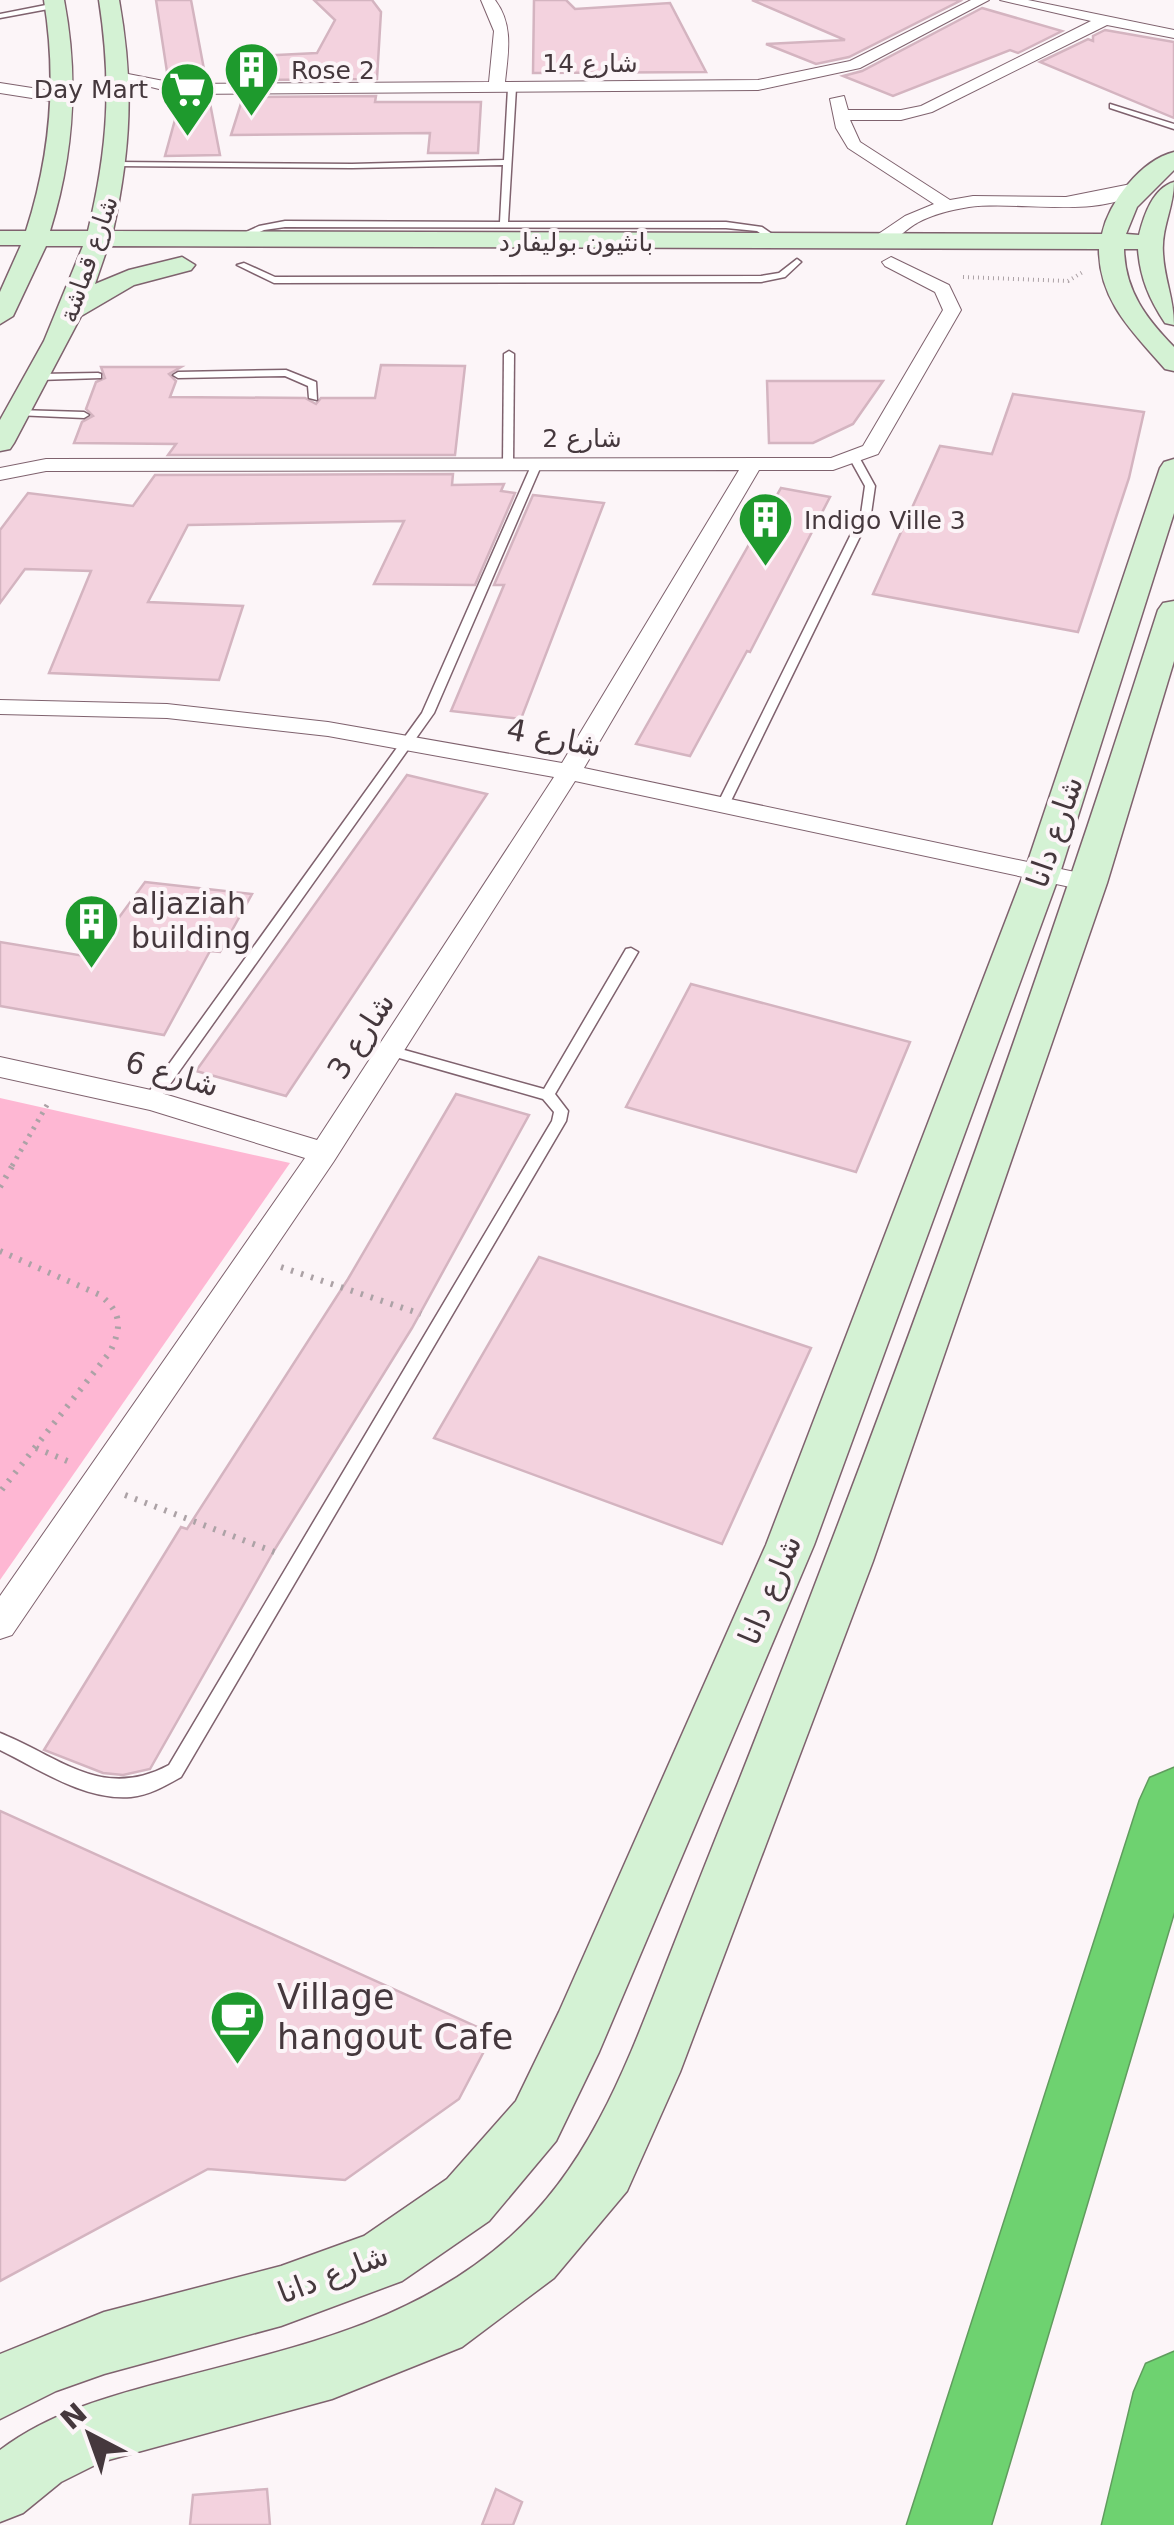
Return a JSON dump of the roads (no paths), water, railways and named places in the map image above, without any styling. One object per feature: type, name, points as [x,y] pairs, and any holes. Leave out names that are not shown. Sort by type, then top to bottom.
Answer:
[{"type":"highway","points":[[949,2525],[1174,1800]]},
{"type":"highway","points":[[1144,2525],[1174,2392]]},
{"type":"street","name":"شارع قماشة","points":[[2,441],[74,310],[110,204],[124,104],[109,0]]},
{"type":"street","points":[[488,0],[500,18],[504,88]]},
{"type":"street","name":"شارع 14","points":[[122,78],[179,89],[717,88],[832,72],[873,57],[982,0]]},
{"type":"street","points":[[1007,0],[1174,34]]},
{"type":"street","name":"شارع قماشة","points":[[4,301],[48,199],[64,87],[55,3]]},
{"type":"street","points":[[842,116],[901,115],[926,109],[1102,21]]},
{"type":"street","points":[[832,72],[848,136],[863,154],[944,203]]},
{"type":"street","points":[[1,88],[64,87]]},
{"type":"street","name":"شارع 14","points":[[124,104],[179,89]]},
{"type":"street","points":[[856,459],[880,439],[948,320],[950,299],[931,280],[884,252],[906,221],[944,203],[981,199],[1086,203],[1136,188],[1174,159]]},
{"type":"street","points":[[1136,188],[1116,223],[1112,252],[1118,290],[1144,333],[1174,363]]},
{"type":"street","points":[[1174,189],[1160,208],[1150,252],[1155,286],[1174,317]]},
{"type":"street","points":[[0,227],[48,199]]},
{"type":"street","points":[[110,204],[117,215],[132,224],[216,257]]},
{"type":"street","name":"بانثيون بوليفارد","points":[[0,238],[22,255],[92,251],[216,257],[1150,252]]},
{"type":"street","points":[[92,251],[244,249],[294,241]]},
{"type":"street","name":"بانثيون بوليفارد","points":[[92,251],[216,257],[294,241],[789,253]]},
{"type":"street","name":"بانثيون بوليفارد","points":[[884,252],[1060,267],[1112,252]]},
{"type":"street","points":[[0,253],[22,255]]},
{"type":"street","points":[[74,310],[92,294],[118,281],[216,257]]},
{"type":"street","points":[[1060,267],[1118,290]]},
{"type":"street","points":[[2,441],[19,454],[46,465]]},
{"type":"street","name":"شارع 2","points":[[0,474],[46,465],[751,466],[833,464],[856,459]]},
{"type":"street","name":"شارع 3","points":[[0,1624],[324,1153],[569,772],[751,466]]},
{"type":"street","name":"شارع دانا","points":[[0,2490],[39,2460],[91,2433],[332,2368],[440,2325],[533,2257],[606,2170],[652,2072],[850,1561],[1066,878],[1174,468]]},
{"type":"street","name":"شارع دانا","points":[[0,2388],[40,2366],[104,2343],[281,2296],[381,2260],[468,2200],[536,2121],[587,2014],[790,1545],[1174,610]]},
{"type":"street","name":"شارع 4","points":[[0,708],[167,710],[328,728],[569,772],[1066,878]]},
{"type":"street","name":"شارع 6","points":[[0,1068],[63,1078],[150,1100],[324,1153]]},
{"type":"lane","points":[[0,16],[55,3]]},
{"type":"lane","points":[[504,88],[504,224]]},
{"type":"lane","points":[[1114,106],[1174,127]]},
{"type":"lane","points":[[116,164],[333,166],[507,162]]},
{"type":"lane","points":[[216,257],[277,224],[739,225],[759,229],[789,253]]},
{"type":"lane","points":[[508,464],[509,354]]},
{"type":"lane","points":[[178,374],[295,374],[312,384],[314,398]]},
{"type":"lane","points":[[40,377],[98,376]]},
{"type":"lane","points":[[18,414],[84,415]]},
{"type":"lane","points":[[722,807],[866,514],[870,486],[856,459]]},
{"type":"lane","points":[[150,1100],[407,743],[443,686],[536,466]]},
{"type":"lane","points":[[548,1095],[631,952]]},
{"type":"lane","points":[[0,1741],[115,1791],[157,1784],[175,1771],[559,1121],[561,1111],[548,1095],[390,1051]]},
{"type":"place","name":"Rose 2","points":[[252,119]]},
{"type":"place","name":"Day Mart","points":[[187,138]]},
{"type":"place","name":"Indigo Ville 3","points":[[765,569]]},
{"type":"place","name":"aljaziah building","points":[[92,970]]},
{"type":"place","name":"Village hangout Cafe","points":[[238,2066]]}]
